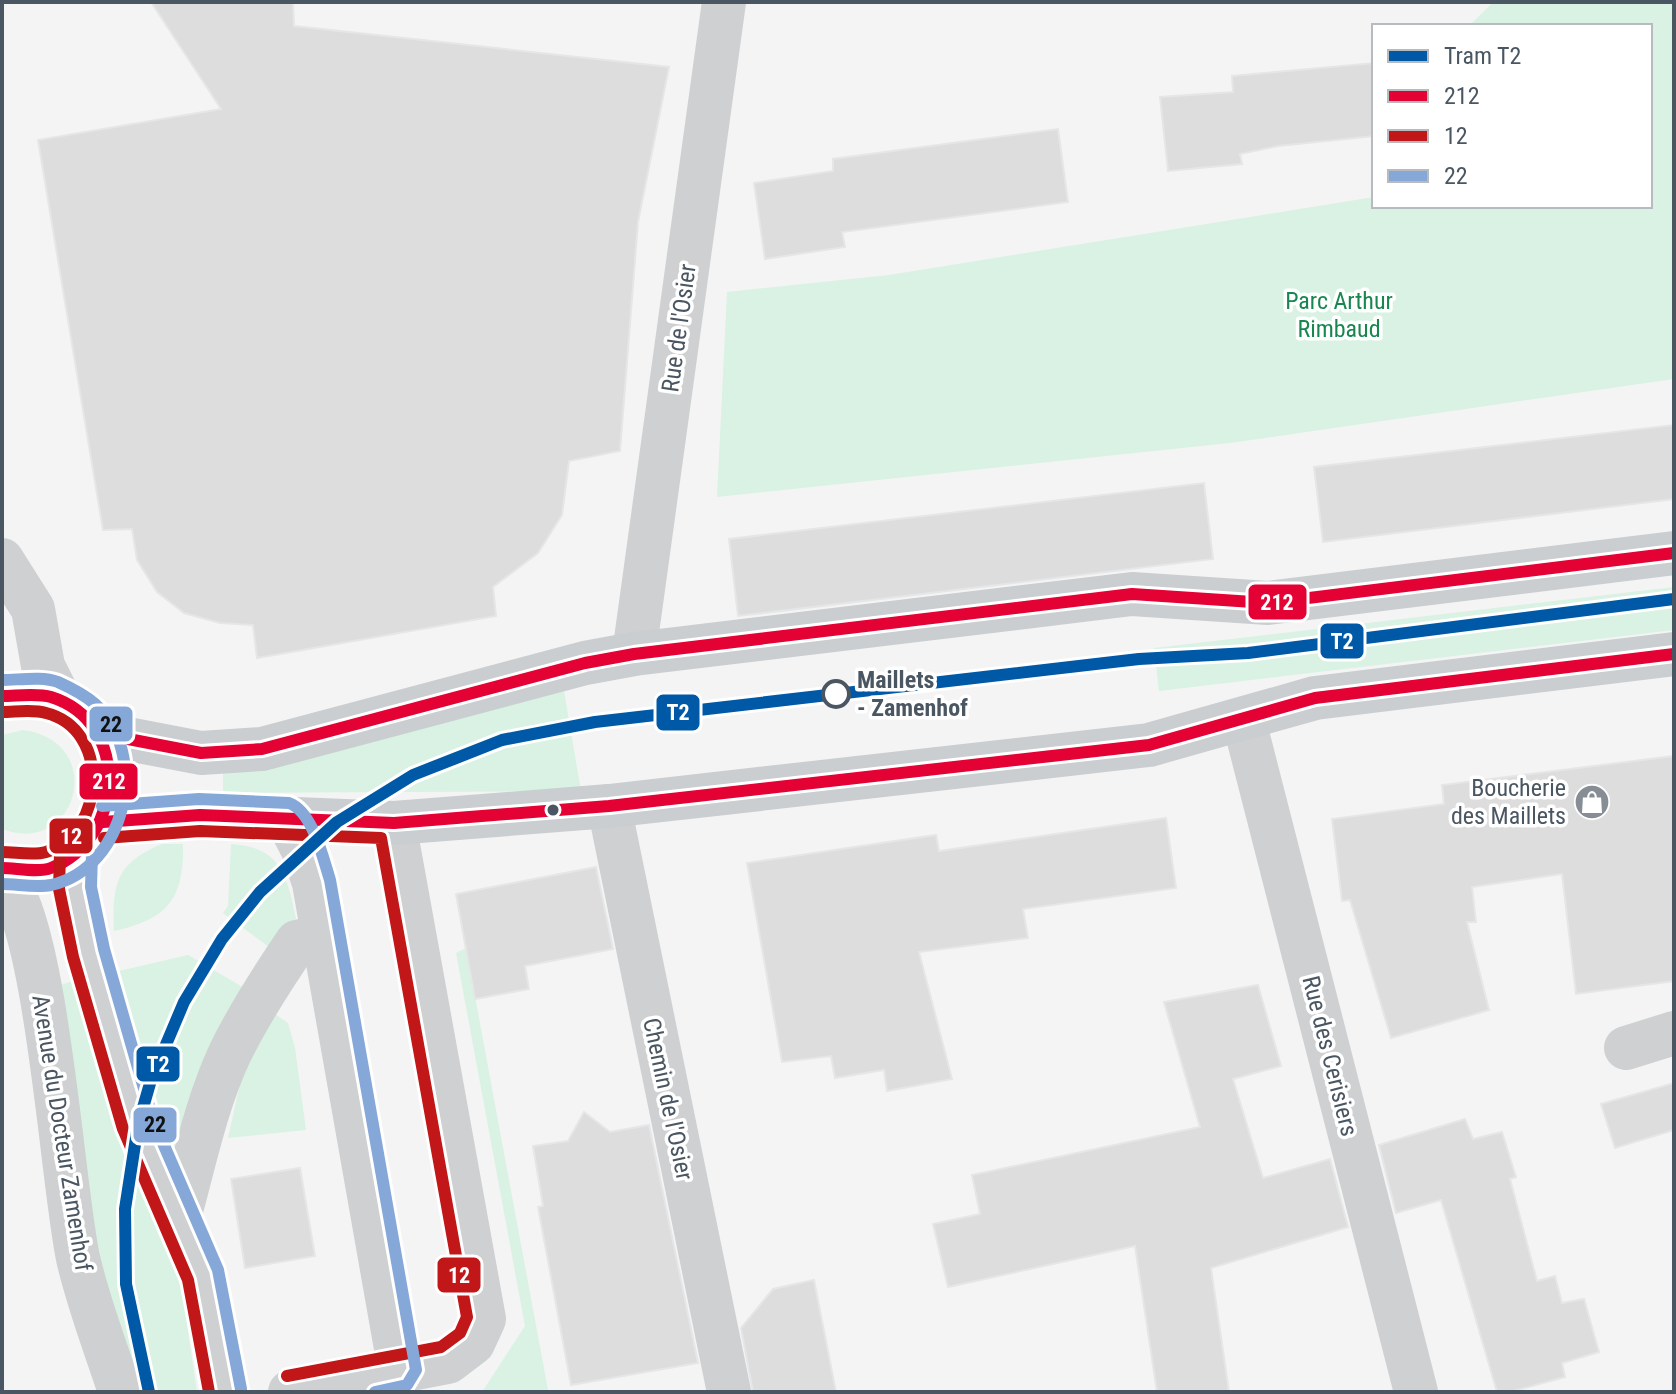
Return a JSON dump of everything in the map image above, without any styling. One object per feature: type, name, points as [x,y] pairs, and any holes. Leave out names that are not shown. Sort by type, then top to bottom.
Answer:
[{"type":"main road","points":[[97,733],[201,753],[262,749],[585,663],[634,654],[1132,594],[1268,603],[1674,553]]},
{"type":"main road","points":[[2,868],[42,869],[90,838],[200,815],[394,823],[609,806],[1149,745],[1244,721],[1315,698],[1674,654]]},
{"type":"main road","points":[[2,696],[38,694],[61,702],[77,711],[97,733],[112,773],[111,801],[90,838]]},
{"type":"street","name":"Rue de l'Osier","points":[[634,654],[724,2]]},
{"type":"street","points":[[2,560],[33,609],[43,666],[61,702]]},
{"type":"street","name":"Rue des Cerisiers","points":[[1244,721],[1416,1392]]},
{"type":"street","name":"Chemin de l'Osier","points":[[609,806],[729,1392]]},
{"type":"street","points":[[287,819],[303,850],[314,883],[400,1371]]},
{"type":"street","points":[[290,1392],[448,1362],[473,1343],[484,1319],[394,823]]},
{"type":"street","points":[[90,838],[75,888],[88,953],[138,1125],[203,1275],[225,1392]]},
{"type":"street","name":"Avenue du Docteur Zamenhof","points":[[2,876],[19,902],[34,964],[56,1090],[78,1258],[120,1392]]},
{"type":"street","points":[[179,1218],[201,1138],[229,1055],[273,976],[297,942],[323,936]]},
{"type":"street","points":[[1626,1048],[1674,1033]]},
{"type":"green space","name":"Parc Arthur Rimbaud","points":[[1493,2],[1674,2],[1674,379],[1230,443],[717,497],[727,292],[889,275],[1372,197],[1372,208],[1652,208],[1652,24],[1471,24]]},
{"type":"green space","points":[[1674,587],[1674,630],[1159,691],[1154,648]]},
{"type":"green space","points":[[564,691],[581,791],[223,793],[223,771]]},
{"type":"green space","points":[[23,730],[50,739],[67,755],[74,774],[73,795],[64,814],[49,827],[28,834],[2,829],[2,735]]},
{"type":"green space","points":[[162,844],[183,844],[176,893],[159,913],[114,931],[114,900],[120,877],[135,859]]},
{"type":"green space","points":[[231,844],[248,846],[271,857],[285,877],[296,919],[273,950],[223,913],[228,906]]},
{"type":"green space","points":[[466,948],[548,1390],[482,1392],[525,1326],[456,953]]},
{"type":"green space","points":[[188,955],[246,989],[179,1167],[139,1065],[119,971]]},
{"type":"green space","points":[[73,981],[112,1124],[168,1243],[180,1277],[197,1392],[131,1392],[101,1284],[57,986]]},
{"type":"green space","points":[[272,1012],[288,1023],[295,1048],[306,1130],[228,1138],[245,1061]]},
{"type":"building","points":[[151,2],[293,2],[294,26],[669,67],[638,222],[620,451],[569,461],[562,515],[538,553],[493,587],[496,616],[257,658],[253,625],[220,623],[184,613],[157,592],[137,560],[132,529],[103,530],[38,140],[221,109]]},
{"type":"building","points":[[1372,63],[1372,136],[1278,146],[1240,154],[1242,164],[1168,171],[1160,97],[1233,92],[1232,76]]},
{"type":"building","points":[[1058,129],[1068,202],[842,232],[845,247],[765,259],[754,183],[833,171],[833,159]]},
{"type":"building","points":[[1674,425],[1674,499],[1323,542],[1314,467]]},
{"type":"building","points":[[1204,483],[1213,559],[738,616],[729,539]]},
{"type":"building","points":[[1674,756],[1674,981],[1576,994],[1562,874],[1472,887],[1476,922],[1467,922],[1489,1010],[1391,1038],[1350,900],[1342,901],[1332,819],[1444,804],[1442,785]]},
{"type":"building","points":[[1166,818],[1176,888],[1023,909],[1028,938],[919,952],[952,1079],[887,1091],[884,1070],[835,1078],[831,1056],[782,1062],[747,863],[936,835],[939,851]]},
{"type":"building","points":[[596,867],[613,949],[525,966],[529,989],[475,999],[456,894]]},
{"type":"building","points":[[1258,985],[1281,1066],[1233,1079],[1263,1178],[1330,1159],[1348,1227],[1211,1268],[1229,1392],[1157,1392],[1135,1246],[948,1287],[933,1224],[980,1214],[972,1175],[1200,1127],[1164,1002]]},
{"type":"building","points":[[1674,1083],[1674,1130],[1615,1148],[1601,1104]]},
{"type":"building","points":[[584,1112],[610,1132],[649,1125],[698,1363],[571,1385],[538,1207],[543,1206],[533,1146],[568,1141]]},
{"type":"building","points":[[1465,1119],[1473,1139],[1502,1132],[1516,1177],[1510,1179],[1537,1281],[1555,1276],[1562,1303],[1584,1299],[1599,1352],[1562,1363],[1565,1377],[1510,1392],[1497,1392],[1441,1200],[1396,1213],[1379,1145]]},
{"type":"building","points":[[300,1168],[315,1256],[245,1268],[231,1179]]},
{"type":"building","points":[[814,1280],[836,1392],[753,1392],[741,1328],[773,1289]]},
{"type":"tram line","name":"T2","points":[[149,1392],[126,1284],[125,1209],[138,1125],[151,1080],[184,1002],[222,939],[260,892],[337,822],[413,775],[502,740],[595,722],[1139,659],[1248,653],[1674,599]]},
{"type":"transit line","name":"212","points":[[97,733],[201,753],[262,749],[585,663],[634,654],[1132,594],[1268,603],[1674,553]]},
{"type":"transit line","name":"212","points":[[103,822],[200,815],[394,823],[609,806],[1149,745],[1315,698],[1674,654]]},
{"type":"transit line","name":"22","points":[[2,680],[52,680],[95,704],[112,725],[122,751],[125,779],[122,807],[113,833],[98,857],[77,874],[51,885],[2,884]]},
{"type":"transit line","name":"212","points":[[2,696],[51,697],[77,710],[95,730],[106,754],[109,781],[105,808],[93,833],[76,853],[51,868],[2,868]]},
{"type":"transit line","name":"12","points":[[2,712],[41,712],[67,723],[82,739],[90,759],[93,781],[90,804],[80,825],[66,841],[41,853],[2,852]]},
{"type":"transit line","name":"22","points":[[102,806],[199,799],[289,803],[305,816],[311,826],[330,880],[416,1370],[407,1385],[375,1392]]},
{"type":"transit line","name":"12","points":[[104,838],[200,831],[381,838],[467,1317],[460,1333],[441,1347],[287,1376]]},
{"type":"transit line","name":"12","points":[[60,854],[59,889],[73,957],[123,1129],[188,1280],[209,1392]]},
{"type":"transit line","name":"22","points":[[92,854],[91,887],[104,949],[153,1120],[218,1270],[241,1389]]},
{"type":"place","name":"Maillets - Zamenhof","points":[[836,694]]},
{"type":"place","name":"Boucherie des Maillets","points":[[1592,802]]}]
